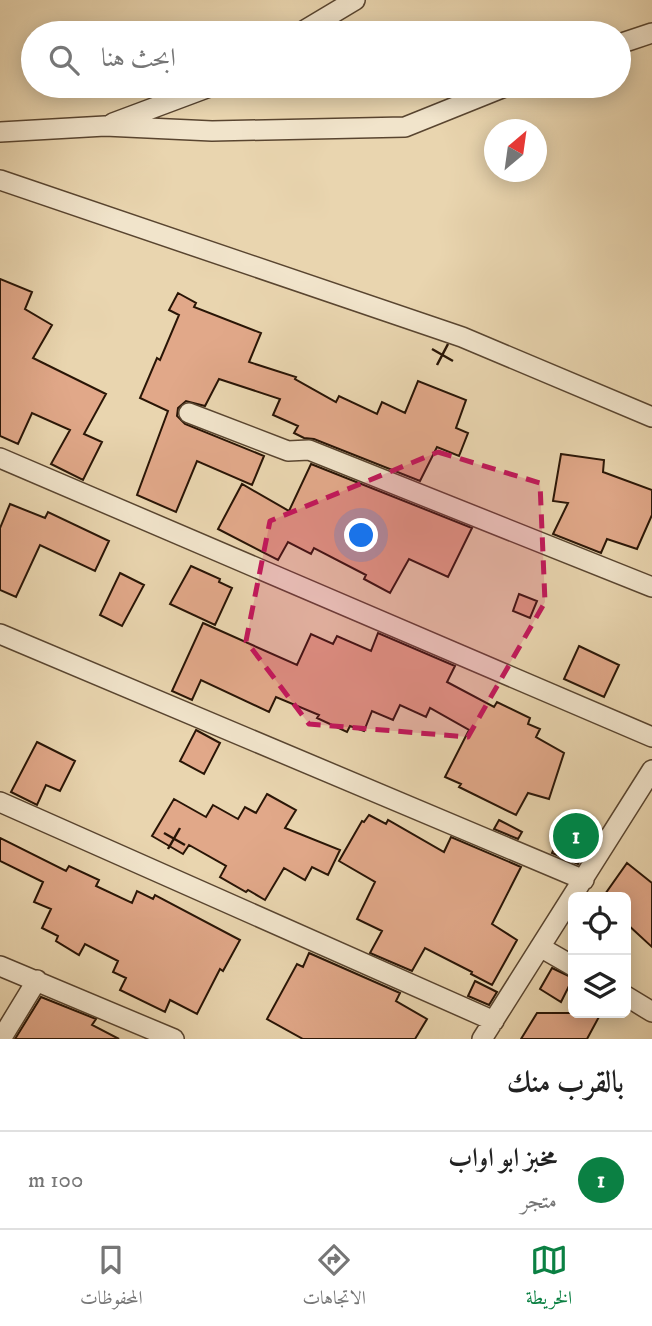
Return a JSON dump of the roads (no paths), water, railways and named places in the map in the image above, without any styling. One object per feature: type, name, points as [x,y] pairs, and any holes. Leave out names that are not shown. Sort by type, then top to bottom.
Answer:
[{"type":"street","points":[[319,21],[355,0]]},
{"type":"street","points":[[631,40],[652,33]]},
{"type":"street","points":[[105,126],[180,98]]},
{"type":"street","points":[[0,132],[105,126],[212,131],[405,127],[477,98]]},
{"type":"street","points":[[0,180],[462,337],[652,417]]},
{"type":"street","points":[[189,413],[288,451],[309,450],[652,587]]},
{"type":"street","points":[[0,458],[652,737]]},
{"type":"street","points":[[0,634],[584,880]]},
{"type":"street","points":[[482,1039],[652,771]]},
{"type":"street","points":[[0,802],[494,1021]]},
{"type":"street","points":[[540,947],[568,963]]},
{"type":"street","points":[[0,966],[174,1039]]},
{"type":"street","points":[[1,1039],[37,980]]},
{"type":"street","points":[[631,999],[652,1012]]},
{"type":"place","name":"مخبز ابو اواب","points":[[576,836]]}]
